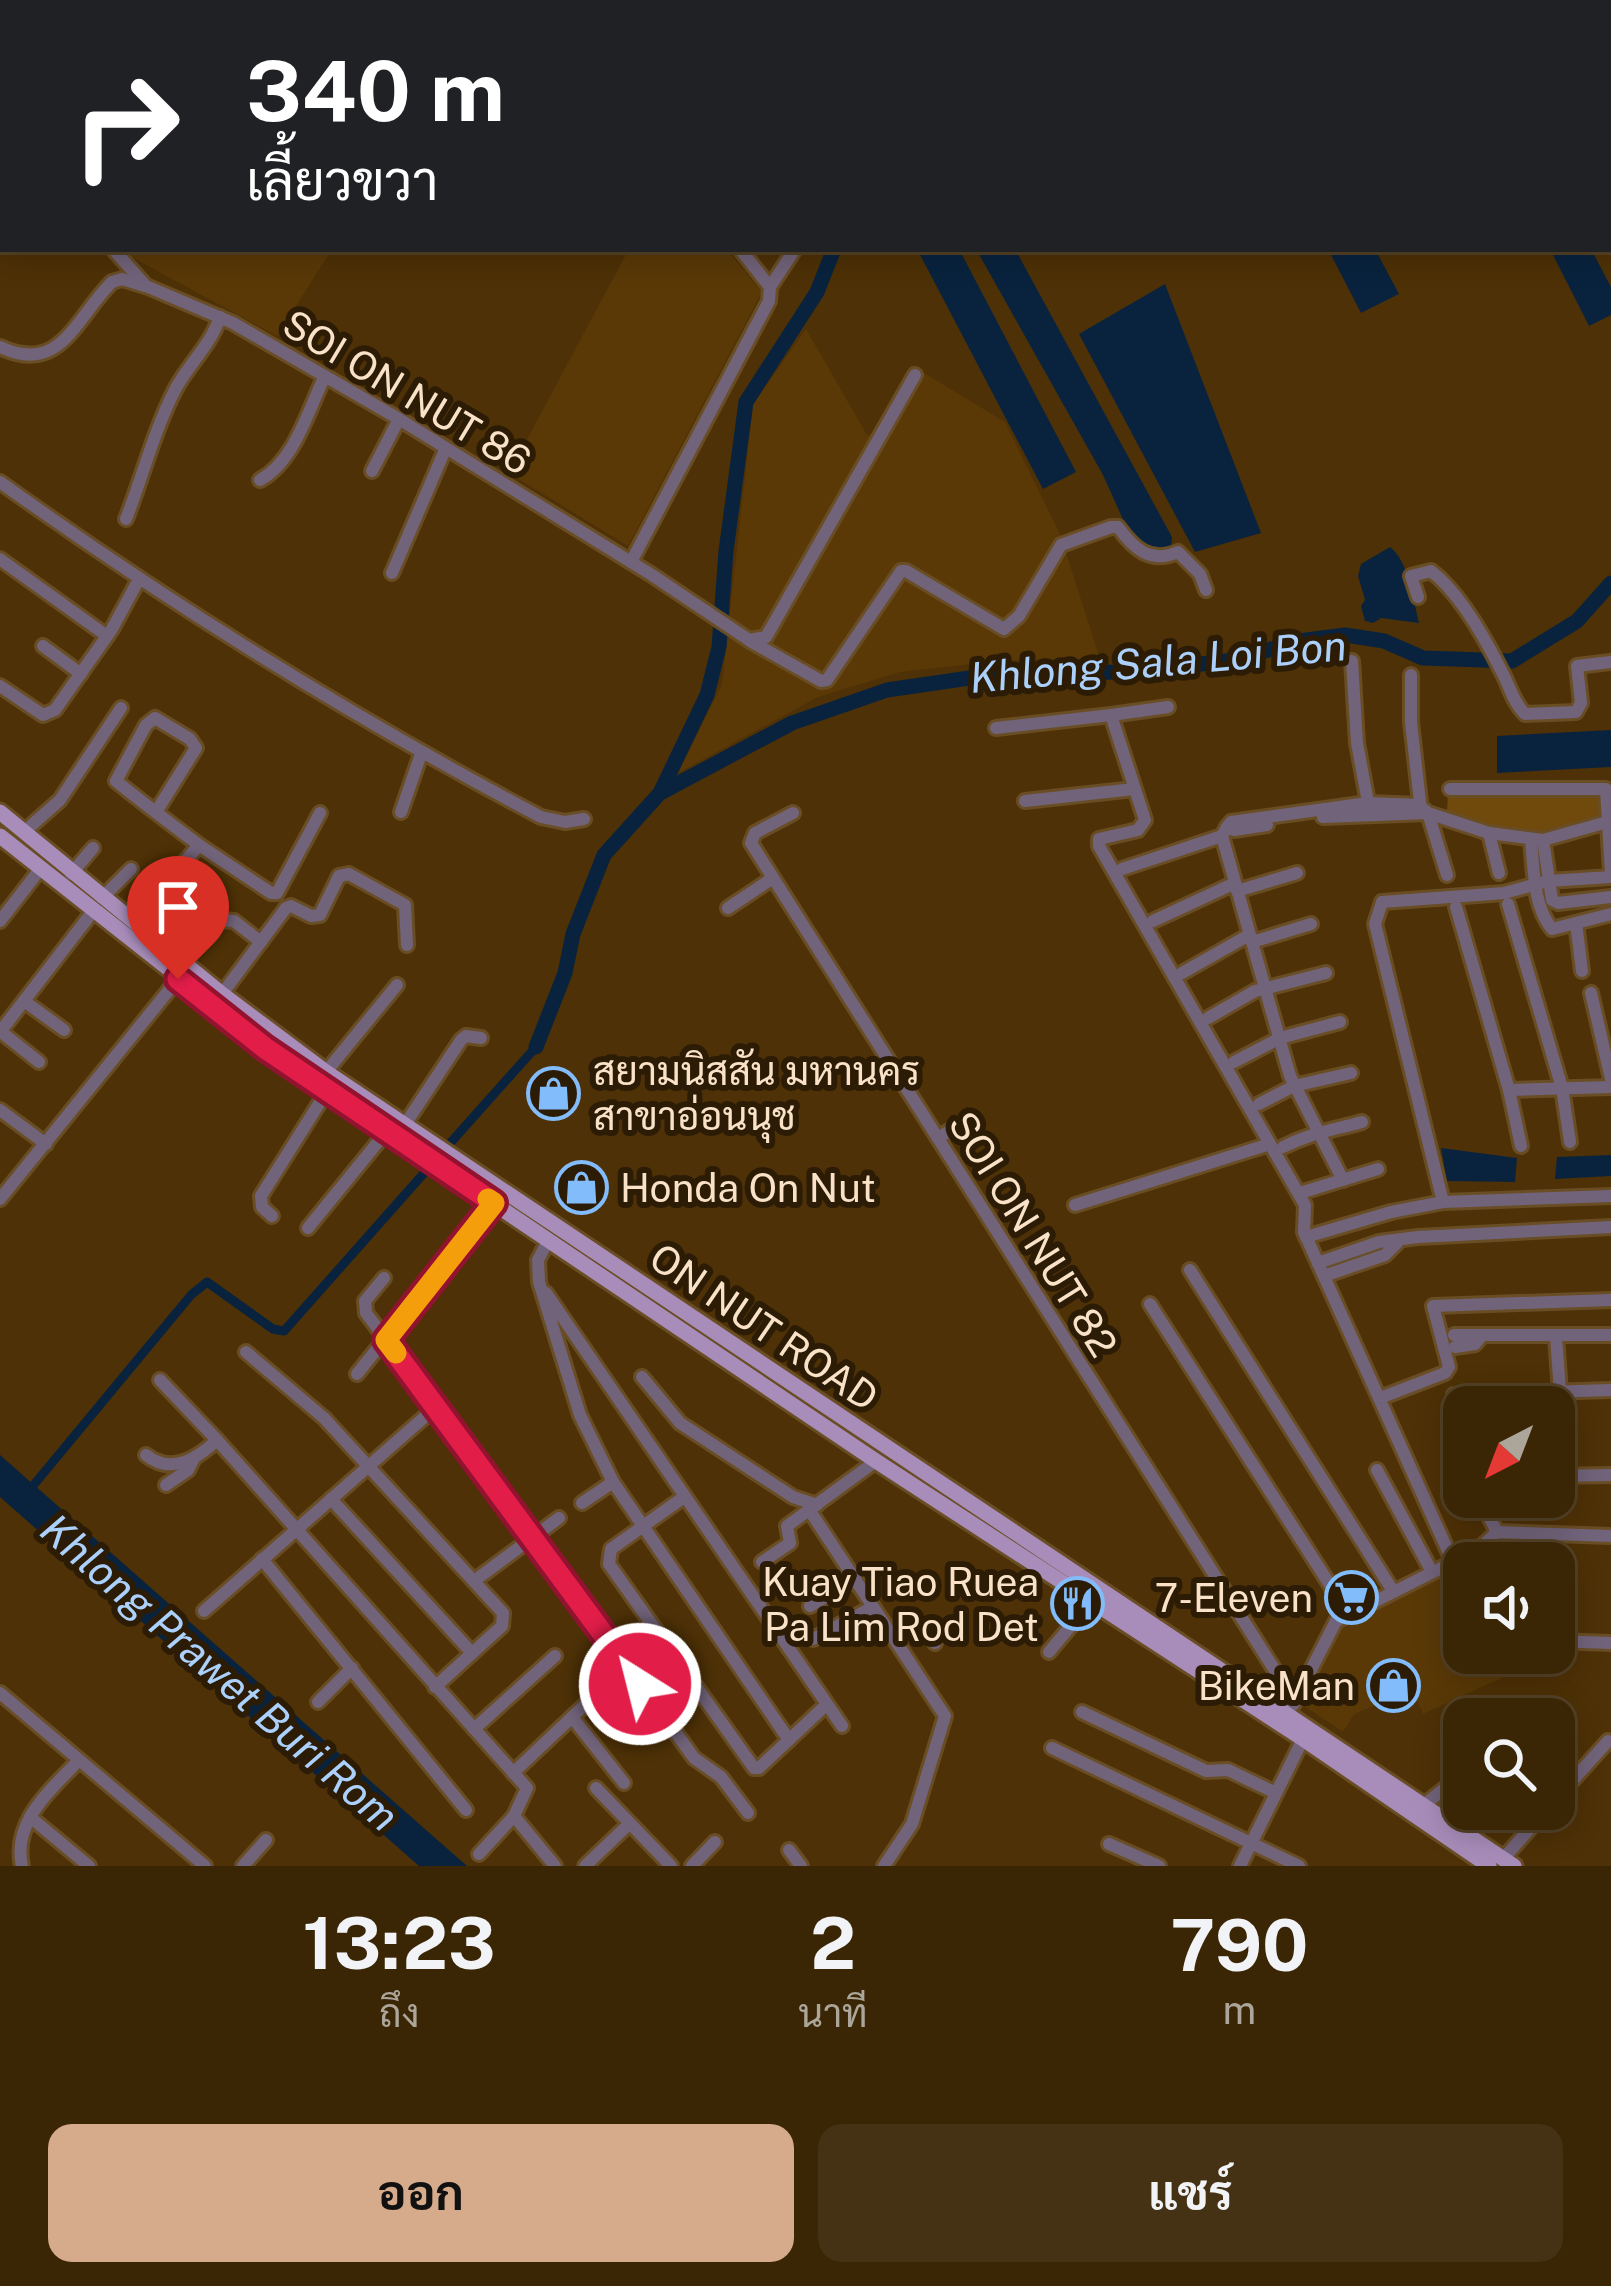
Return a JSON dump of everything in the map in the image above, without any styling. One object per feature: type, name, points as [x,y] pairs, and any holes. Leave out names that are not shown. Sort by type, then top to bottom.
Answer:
[{"type":"main road","name":"ON NUT ROAD","points":[[0,812],[24,832],[46,861],[178,979],[327,1091],[395,1128]]},
{"type":"main road","name":"ON NUT ROAD","points":[[0,836],[71,874],[98,904],[133,923],[419,1145],[925,1484],[1090,1604],[1502,1864]]},
{"type":"main road","name":"ON NUT ROAD","points":[[455,1169],[494,1203],[876,1461],[925,1484],[1292,1708],[1502,1864]]},
{"type":"street","points":[[742,252],[770,286]]},
{"type":"street","points":[[631,562],[769,301],[770,286],[793,252]]},
{"type":"street","points":[[0,346],[28,356],[51,351],[112,282],[116,254]]},
{"type":"street","name":"SOI ON NUT 86","points":[[116,254],[146,286]]},
{"type":"street","name":"SOI ON NUT 86","points":[[112,282],[122,279],[146,286],[220,317],[399,419],[749,640],[821,680],[827,680],[901,572],[1004,628],[1019,616],[1061,545],[1118,527],[1134,550],[1145,555],[1186,555],[1206,590]]},
{"type":"street","points":[[126,519],[177,386],[214,334],[220,317]]},
{"type":"street","points":[[749,640],[766,637],[915,375]]},
{"type":"street","points":[[260,480],[279,467],[289,451],[325,376]]},
{"type":"street","points":[[372,471],[399,419]]},
{"type":"street","points":[[392,573],[445,450]]},
{"type":"street","points":[[0,482],[138,581],[421,754],[541,817],[565,822],[584,819]]},
{"type":"street","points":[[0,559],[107,636]]},
{"type":"street","points":[[1418,597],[1412,576],[1431,571],[1438,575],[1525,714],[1576,712],[1581,703],[1577,666],[1611,662]]},
{"type":"street","points":[[0,686],[44,715],[55,710],[107,636],[138,581]]},
{"type":"street","points":[[43,646],[81,674]]},
{"type":"street","points":[[1352,661],[1357,743],[1369,807]]},
{"type":"street","points":[[1411,675],[1411,722],[1423,811],[1447,875]]},
{"type":"street","points":[[996,728],[1168,707]]},
{"type":"street","points":[[24,832],[60,800],[122,708]]},
{"type":"street","points":[[1111,715],[1145,820],[1143,826],[1105,835],[1099,847],[1277,1146],[1305,1205],[1301,1227],[1444,1542]]},
{"type":"street","points":[[156,812],[196,748],[154,718],[115,777],[156,812],[199,845],[271,893],[277,893],[320,813]]},
{"type":"street","points":[[401,812],[421,754]]},
{"type":"street","points":[[1443,1202],[1375,924],[1377,909],[1382,902],[1504,893],[1611,875],[1608,793],[1598,787],[1450,790]]},
{"type":"street","points":[[1025,801],[1134,788]]},
{"type":"street","points":[[1122,869],[1224,832],[1232,822],[1369,807],[1423,811],[1489,833],[1537,840],[1610,821]]},
{"type":"street","name":"SOI ON NUT 82","points":[[793,813],[751,836],[773,878],[1292,1708]]},
{"type":"street","points":[[1224,832],[1294,1086],[1343,1180]]},
{"type":"street","points":[[1489,833],[1499,873]]},
{"type":"street","points":[[1537,840],[1543,917],[1552,929],[1611,914]]},
{"type":"street","points":[[133,923],[199,845]]},
{"type":"street","points":[[71,874],[93,848]]},
{"type":"street","points":[[0,921],[46,861]]},
{"type":"street","points":[[39,1062],[0,1031],[131,868]]},
{"type":"street","points":[[1153,921],[1236,887],[1297,873]]},
{"type":"street","points":[[222,994],[286,908],[320,915],[335,880],[350,874],[405,905],[407,946]]},
{"type":"street","points":[[728,908],[773,878]]},
{"type":"street","points":[[1541,884],[1558,903],[1611,898]]},
{"type":"street","points":[[1508,904],[1562,1088],[1570,1142]]},
{"type":"street","points":[[1456,907],[1521,1146]]},
{"type":"street","points":[[210,919],[234,921],[261,942]]},
{"type":"street","points":[[1576,923],[1582,971]]},
{"type":"street","points":[[1182,973],[1251,939],[1311,924]]},
{"type":"street","points":[[1208,1018],[1266,988],[1326,973]]},
{"type":"street","points":[[0,1199],[178,979]]},
{"type":"street","points":[[326,1072],[397,985]]},
{"type":"street","points":[[1509,1090],[1611,1083],[1591,993]]},
{"type":"street","points":[[24,1001],[64,1030]]},
{"type":"street","points":[[1234,1061],[1280,1038],[1340,1022]]},
{"type":"street","points":[[308,1228],[395,1128],[461,1040],[466,1036],[482,1039]]},
{"type":"street","points":[[1259,1104],[1294,1086],[1351,1073]]},
{"type":"street","points":[[272,1216],[262,1207],[260,1196],[327,1091]]},
{"type":"street","points":[[0,1110],[46,1144]]},
{"type":"street","points":[[1075,1205],[1277,1146],[1316,1130],[1327,1132],[1362,1122]]},
{"type":"street","points":[[938,1138],[962,1123]]},
{"type":"street","points":[[1303,1192],[1378,1169]]},
{"type":"street","points":[[1306,1237],[1443,1202],[1611,1196]]},
{"type":"street","points":[[357,1374],[494,1203]]},
{"type":"street","points":[[1321,1269],[1379,1242],[1440,1234],[1611,1227]]},
{"type":"street","points":[[549,1239],[538,1260],[539,1282],[580,1415],[613,1483],[789,1740]]},
{"type":"street","points":[[1190,1270],[1393,1592]]},
{"type":"street","points":[[384,1278],[364,1307],[386,1340],[694,1758],[722,1777],[748,1814]]},
{"type":"street","points":[[539,1282],[842,1726]]},
{"type":"street","points":[[1380,1398],[1445,1373],[1449,1367],[1450,1342],[1431,1309],[1438,1304],[1611,1300]]},
{"type":"street","points":[[1150,1304],[1348,1613]]},
{"type":"street","points":[[1450,1342],[1472,1333],[1480,1338],[1611,1335]]},
{"type":"street","points":[[1556,1337],[1560,1386]]},
{"type":"street","points":[[246,1352],[324,1418],[505,1619],[435,1687]]},
{"type":"street","points":[[642,1377],[680,1423],[813,1508],[940,1706],[944,1728],[912,1824],[884,1866]]},
{"type":"street","points":[[160,1380],[527,1788],[514,1816],[479,1853]]},
{"type":"street","points":[[1575,1391],[1611,1390]]},
{"type":"street","points":[[204,1611],[436,1406]]},
{"type":"street","points":[[146,1455],[159,1465],[194,1458],[218,1440]]},
{"type":"street","points":[[166,1484],[188,1470],[194,1458]]},
{"type":"street","points":[[762,1562],[790,1543],[787,1526],[876,1461]]},
{"type":"street","points":[[1377,1470],[1432,1572]]},
{"type":"street","points":[[1575,1476],[1611,1475]]},
{"type":"street","points":[[582,1503],[613,1483]]},
{"type":"street","points":[[684,1497],[611,1549],[609,1564],[749,1763],[759,1768],[826,1705]]},
{"type":"street","points":[[332,1499],[472,1653]]},
{"type":"street","points":[[474,1581],[560,1518]]},
{"type":"street","points":[[1487,1518],[1494,1542]]},
{"type":"street","points":[[1487,1542],[1494,1538],[1611,1536]]},
{"type":"street","points":[[262,1559],[466,1810]]},
{"type":"street","points":[[1292,1708],[1330,1629],[1348,1613],[1443,1567]]},
{"type":"street","points":[[809,1606],[855,1580]]},
{"type":"street","points":[[1049,1652],[1090,1604]]},
{"type":"street","points":[[813,1639],[873,1607]]},
{"type":"street","points":[[896,1640],[918,1627],[928,1631],[935,1643]]},
{"type":"street","points":[[1575,1642],[1611,1643]]},
{"type":"street","points":[[474,1729],[555,1656]]},
{"type":"street","points":[[317,1702],[352,1668]]},
{"type":"street","points":[[0,1693],[205,1866]]},
{"type":"street","points":[[513,1773],[590,1700]]},
{"type":"street","points":[[1082,1712],[1206,1771],[1228,1770],[1276,1793]]},
{"type":"street","points":[[572,1717],[624,1783]]},
{"type":"street","points":[[1240,1866],[1303,1739]]},
{"type":"street","points":[[1575,1778],[1608,1741]]},
{"type":"street","points":[[1052,1748],[1299,1866]]},
{"type":"street","points":[[22,1866],[23,1826],[79,1760]]},
{"type":"street","points":[[596,1788],[670,1866]]},
{"type":"street","points":[[1424,1805],[1443,1790]]},
{"type":"street","points":[[514,1816],[555,1866]]},
{"type":"street","points":[[30,1817],[89,1866]]},
{"type":"street","points":[[585,1866],[628,1825]]},
{"type":"street","points":[[1502,1864],[1529,1830]]},
{"type":"street","points":[[243,1866],[266,1840]]},
{"type":"street","points":[[692,1866],[716,1842]]},
{"type":"street","points":[[1109,1844],[1159,1866]]},
{"type":"street","points":[[789,1850],[801,1866]]},
{"type":"shaded area","points":[[130,252],[330,252],[277,336],[128,255]]},
{"type":"shaded area","points":[[627,252],[729,252],[762,292],[628,546],[509,473]]},
{"type":"shaded area","points":[[806,329],[867,435],[911,365],[1005,422],[1060,534],[1100,659],[1009,660],[900,672],[818,697],[678,773],[722,684],[753,404]]},
{"type":"shaded area","points":[[1448,794],[1602,795],[1605,818],[1542,832],[1491,829],[1447,810]]},
{"type":"shaded area","points":[[1443,1574],[1443,1674],[1510,1674],[1458,1698],[1443,1698],[1443,1705],[1423,1714],[1413,1690],[1354,1714],[1343,1732],[1298,1702],[1334,1629]]},
{"type":"water","points":[[919,252],[961,252],[1076,472],[1043,489]]},
{"type":"water","points":[[978,252],[1017,252],[1172,537],[1171,550],[1139,555],[1103,475]]},
{"type":"water","points":[[1330,252],[1377,252],[1399,294],[1361,313]]},
{"type":"water","points":[[1552,252],[1593,252],[1611,287],[1611,315],[1589,326]]},
{"type":"water","points":[[1165,284],[1261,533],[1195,552],[1079,334]]},
{"type":"water","points":[[1390,547],[1406,571],[1419,623],[1365,621],[1358,576],[1361,564]]},
{"type":"water","points":[[1611,730],[1611,767],[1497,773],[1497,736]]},
{"type":"water","points":[[1441,1148],[1517,1158],[1515,1182],[1447,1181]]},
{"type":"water","points":[[1611,1155],[1611,1176],[1555,1179],[1557,1157]]},
{"type":"water","name":"Khlong Prawet Buri Rom","points":[[0,1455],[467,1866],[419,1866],[0,1497]]},
{"type":"waterway","points":[[660,793],[707,695],[719,647],[746,402],[817,292],[833,252]]},
{"type":"waterway","name":"Khlong Sala Loi Bon","points":[[536,1047],[604,855],[660,793],[792,723],[887,690],[1004,673],[1136,672],[1234,660],[1299,641],[1345,635],[1384,641],[1423,658],[1512,661],[1577,621],[1611,583]]},
{"type":"waterway","name":"Khlong Sala Loi Bon","points":[[444,1150],[536,1047]]},
{"type":"waterway","name":"Khlong Sala Loi Bon","points":[[27,1493],[191,1295],[207,1282],[273,1329],[284,1331],[433,1163]]},
{"type":"slow traffic","points":[[396,1353],[386,1340],[494,1203],[488,1199]]},
{"type":"place","name":"สยามนิสสัน มหานคร สาขาอ่อนนุช","points":[[554,1093]]},
{"type":"place","name":"Honda On Nut","points":[[581,1188]]},
{"type":"place","name":"7-Eleven","points":[[1352,1598]]},
{"type":"place","name":"Kuay Tiao Ruea Pa Lim Rod Det","points":[[1078,1604]]},
{"type":"place","name":"BikeMan","points":[[1394,1686]]},
{"type":"route","points":[[178,979],[265,1048],[494,1203],[386,1340],[640,1684]]}]
